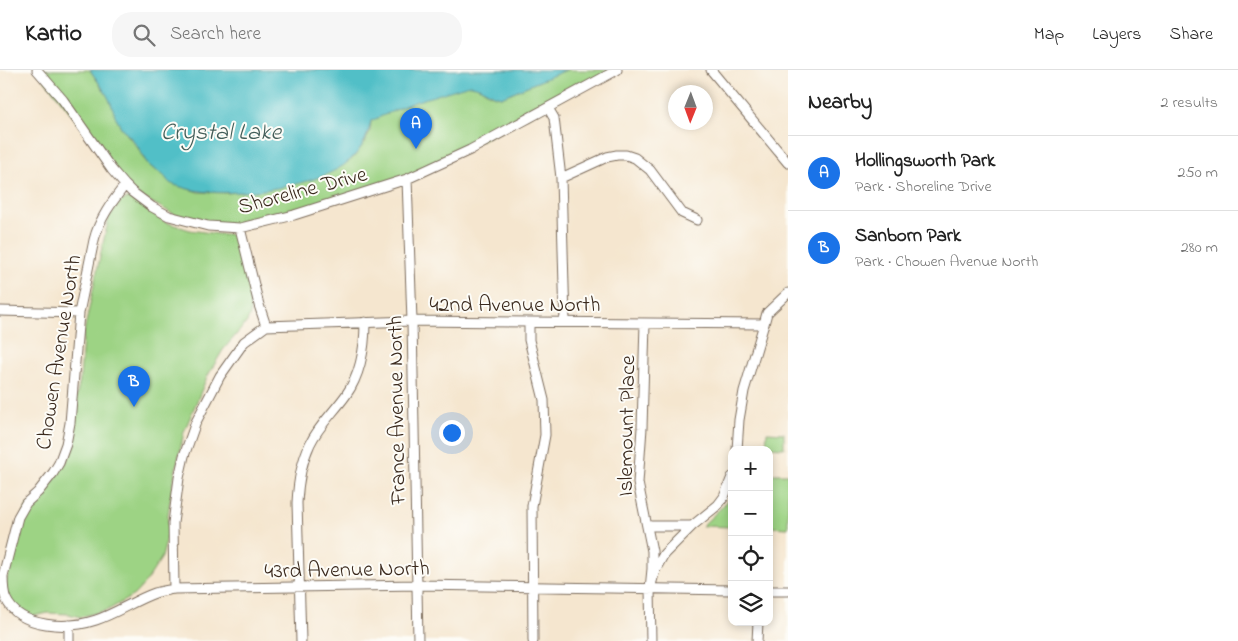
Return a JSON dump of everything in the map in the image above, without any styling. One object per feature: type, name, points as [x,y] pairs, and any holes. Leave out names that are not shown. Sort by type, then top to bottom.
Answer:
[{"type":"street","name":"Shoreline Drive","points":[[37,70],[64,100],[124,185],[152,207],[169,216],[208,226],[240,228],[294,215],[407,179],[470,150],[617,70]]},
{"type":"street","points":[[711,70],[788,163]]},
{"type":"street","points":[[548,108],[554,118],[561,178],[565,322]]},
{"type":"street","points":[[561,178],[608,157],[616,155],[635,158],[650,170],[682,213],[697,220]]},
{"type":"street","name":"France Avenue North","points":[[407,179],[412,321],[418,641]]},
{"type":"street","name":"Chowen Avenue North","points":[[1,576],[18,517],[26,503],[38,492],[53,473],[66,444],[70,423],[79,313],[96,230],[124,185]]},
{"type":"street","points":[[174,589],[173,524],[184,456],[196,422],[220,376],[244,342],[266,326],[240,228]]},
{"type":"street","points":[[737,446],[738,420],[744,391],[767,313],[788,293]]},
{"type":"street","points":[[0,311],[79,313]]},
{"type":"street","name":"42nd Avenue North","points":[[266,326],[412,321],[764,324]]},
{"type":"street","points":[[301,641],[298,483],[302,462],[310,443],[321,425],[347,394],[356,377],[364,349],[365,322]]},
{"type":"street","points":[[529,322],[529,340],[544,400],[545,435],[532,506],[533,641]]},
{"type":"street","name":"Islemount Place","points":[[645,323],[642,428],[638,483],[652,551],[650,589]]},
{"type":"street","points":[[651,641],[650,589],[655,570],[664,554],[692,526],[718,505],[728,487]]},
{"type":"street","points":[[647,526],[692,526]]},
{"type":"street","name":"43rd Avenue North","points":[[1,576],[6,600],[11,608],[24,617],[40,624],[69,625],[94,621],[156,593],[174,589],[418,585],[728,590]]},
{"type":"street","points":[[773,591],[788,591]]},
{"type":"street","points":[[69,625],[69,641]]},
{"type":"street","points":[[757,641],[758,626]]},
{"type":"green space","points":[[37,70],[90,70],[109,98],[120,126],[152,168],[164,175],[170,183],[198,192],[227,193],[270,189],[342,166],[354,157],[365,142],[370,131],[371,121],[406,105],[452,88],[473,85],[480,87],[491,95],[501,97],[566,70],[617,70],[407,179],[240,228],[187,221],[132,192]]},
{"type":"green space","points":[[129,198],[165,222],[190,230],[229,234],[234,237],[251,298],[250,315],[247,322],[223,350],[207,377],[184,432],[172,487],[168,515],[168,533],[162,557],[146,582],[134,595],[108,610],[80,617],[69,614],[48,613],[29,617],[21,614],[7,594],[6,583],[18,528],[27,506],[38,500],[55,479],[68,460],[74,443],[76,399],[80,380],[83,337],[101,252],[109,217],[121,201]]},
{"type":"green space","points":[[767,432],[784,433],[784,448],[766,446]]},
{"type":"green space","points":[[773,474],[788,474],[788,528],[773,527]]},
{"type":"green space","points":[[728,498],[728,527],[702,526],[723,506]]},
{"type":"water","name":"Crystal Lake","points":[[90,70],[566,70],[501,97],[474,85],[469,85],[411,103],[371,121],[368,134],[358,151],[344,165],[329,173],[288,186],[241,192],[218,192],[198,191],[173,184],[150,166],[136,144],[119,124],[107,95]]},
{"type":"place","name":"Hollingsworth Park","points":[[416,149]]},
{"type":"place","name":"Sanborn Park","points":[[134,407]]}]
